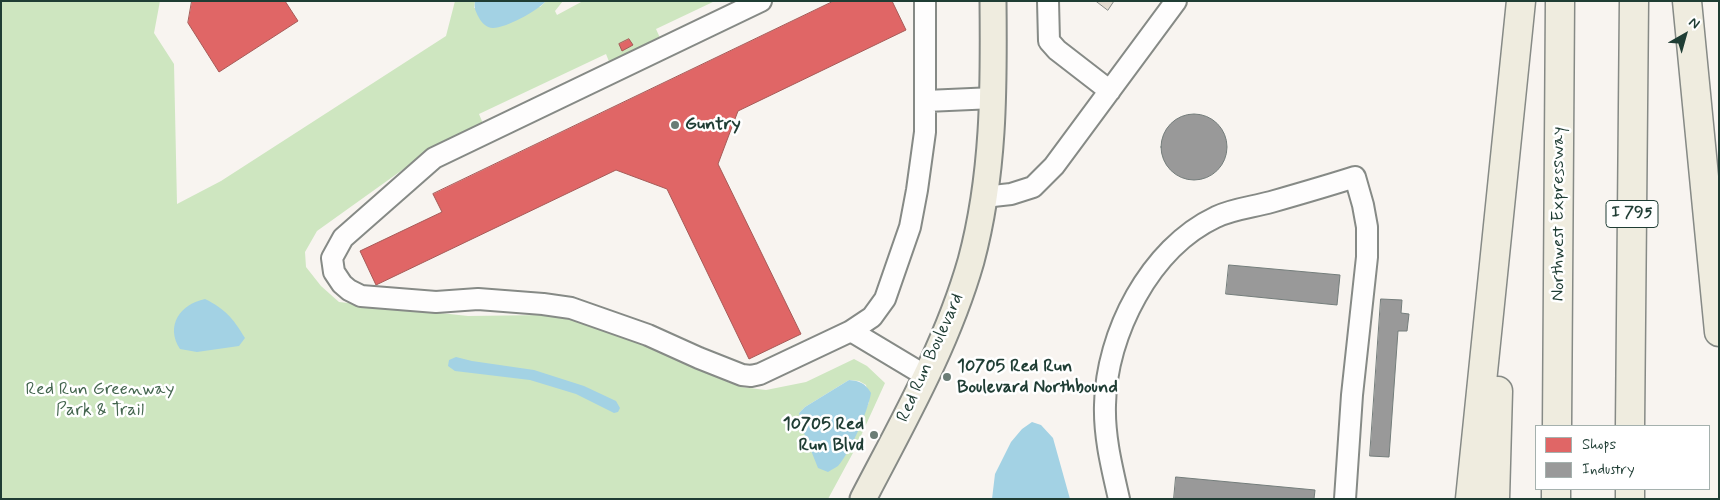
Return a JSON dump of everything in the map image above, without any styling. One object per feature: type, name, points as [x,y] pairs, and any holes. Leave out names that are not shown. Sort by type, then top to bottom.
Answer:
[{"type":"highway","points":[[1470,499],[1521,1]]},
{"type":"highway","name":"Northwest Expressway","points":[[1557,425],[1560,1]]},
{"type":"highway","name":"I 795","points":[[1630,425],[1634,1]]},
{"type":"highway","points":[[1687,1],[1719,332]]},
{"type":"highway","points":[[1495,499],[1498,385],[1517,47]]},
{"type":"main road","name":"Red Run Boulevard","points":[[863,499],[926,376],[947,330],[970,261],[984,197],[990,150],[994,98],[993,1]]},
{"type":"lane","points":[[761,1],[434,158],[343,238],[332,258],[334,272],[342,284],[349,290],[362,296],[436,302],[478,299],[571,308],[648,335],[742,375],[760,374],[850,331],[872,317],[885,299],[910,227],[925,132],[925,1]]},
{"type":"lane","points":[[1048,1],[1049,41],[1056,50],[1110,91]]},
{"type":"lane","points":[[984,197],[1012,194],[1032,187],[1054,166],[1176,1]]},
{"type":"lane","points":[[926,101],[994,98]]},
{"type":"lane","points":[[1119,499],[1106,437],[1105,404],[1108,374],[1122,322],[1135,297],[1157,266],[1175,245],[1194,229],[1218,216],[1355,177],[1367,227],[1367,257],[1352,395],[1345,499]]},
{"type":"lane","points":[[850,331],[926,376]]},
{"type":"green space","name":"Red Run Greenway Park & Trail","points":[[1,1],[160,1],[154,33],[174,64],[177,204],[221,181],[446,36],[455,1],[475,1],[474,8],[540,7],[546,1],[563,1],[555,11],[557,15],[583,1],[715,1],[656,29],[661,40],[610,64],[606,54],[479,114],[484,126],[419,158],[317,231],[305,252],[306,267],[321,286],[339,302],[468,316],[544,315],[603,326],[741,387],[766,390],[806,382],[854,359],[867,366],[885,383],[854,451],[828,499],[1,499]],"holes":[[[849,380],[859,381],[866,385],[869,402],[847,453],[837,466],[811,452],[799,413],[805,407]]]},
{"type":"water","points":[[475,1],[546,1],[521,18],[506,25],[490,28],[486,26],[477,14]]},
{"type":"water","points":[[205,299],[223,310],[236,325],[245,338],[239,346],[197,352],[180,349],[174,332],[178,317],[188,306]]},
{"type":"water","points":[[456,357],[534,370],[584,386],[616,401],[620,408],[618,412],[614,413],[576,394],[530,380],[455,371],[448,366],[449,360]]},
{"type":"water","points":[[849,380],[862,383],[871,393],[862,421],[848,452],[838,466],[828,472],[818,468],[802,428],[799,413],[805,407]]},
{"type":"water","points":[[1032,422],[1041,425],[1053,438],[1070,499],[992,499],[995,474],[1011,442],[1022,429]]},
{"type":"building: Shops","points":[[192,1],[285,1],[298,21],[219,72],[188,23]]},
{"type":"building: Shops","points":[[834,1],[892,1],[906,30],[738,111],[718,164],[801,334],[749,359],[667,189],[616,170],[376,285],[360,251],[442,212],[433,194]]},
{"type":"building: Shops","points":[[629,39],[633,45],[622,51],[619,44]]},
{"type":"building: Industry","points":[[1194,114],[1207,117],[1217,124],[1224,134],[1227,147],[1224,160],[1217,170],[1207,177],[1194,180],[1181,177],[1171,170],[1164,160],[1161,147],[1164,134],[1171,124],[1181,117]]},
{"type":"building: Industry","points":[[1229,265],[1340,275],[1337,305],[1226,294]]},
{"type":"building: Industry","points":[[1381,299],[1402,300],[1401,313],[1409,314],[1407,331],[1398,331],[1389,457],[1370,456]]},
{"type":"building: Industry","points":[[1176,477],[1315,490],[1314,499],[1174,499]]},
{"type":"building: Other","points":[[1096,1],[1114,1],[1108,10]]},
{"type":"place","name":"Guntry","points":[[675,125]]},
{"type":"place","name":"10705 Red Run Boulevard Northbound","points":[[947,377]]},
{"type":"place","name":"10705 Red Run Blvd","points":[[874,435]]}]
